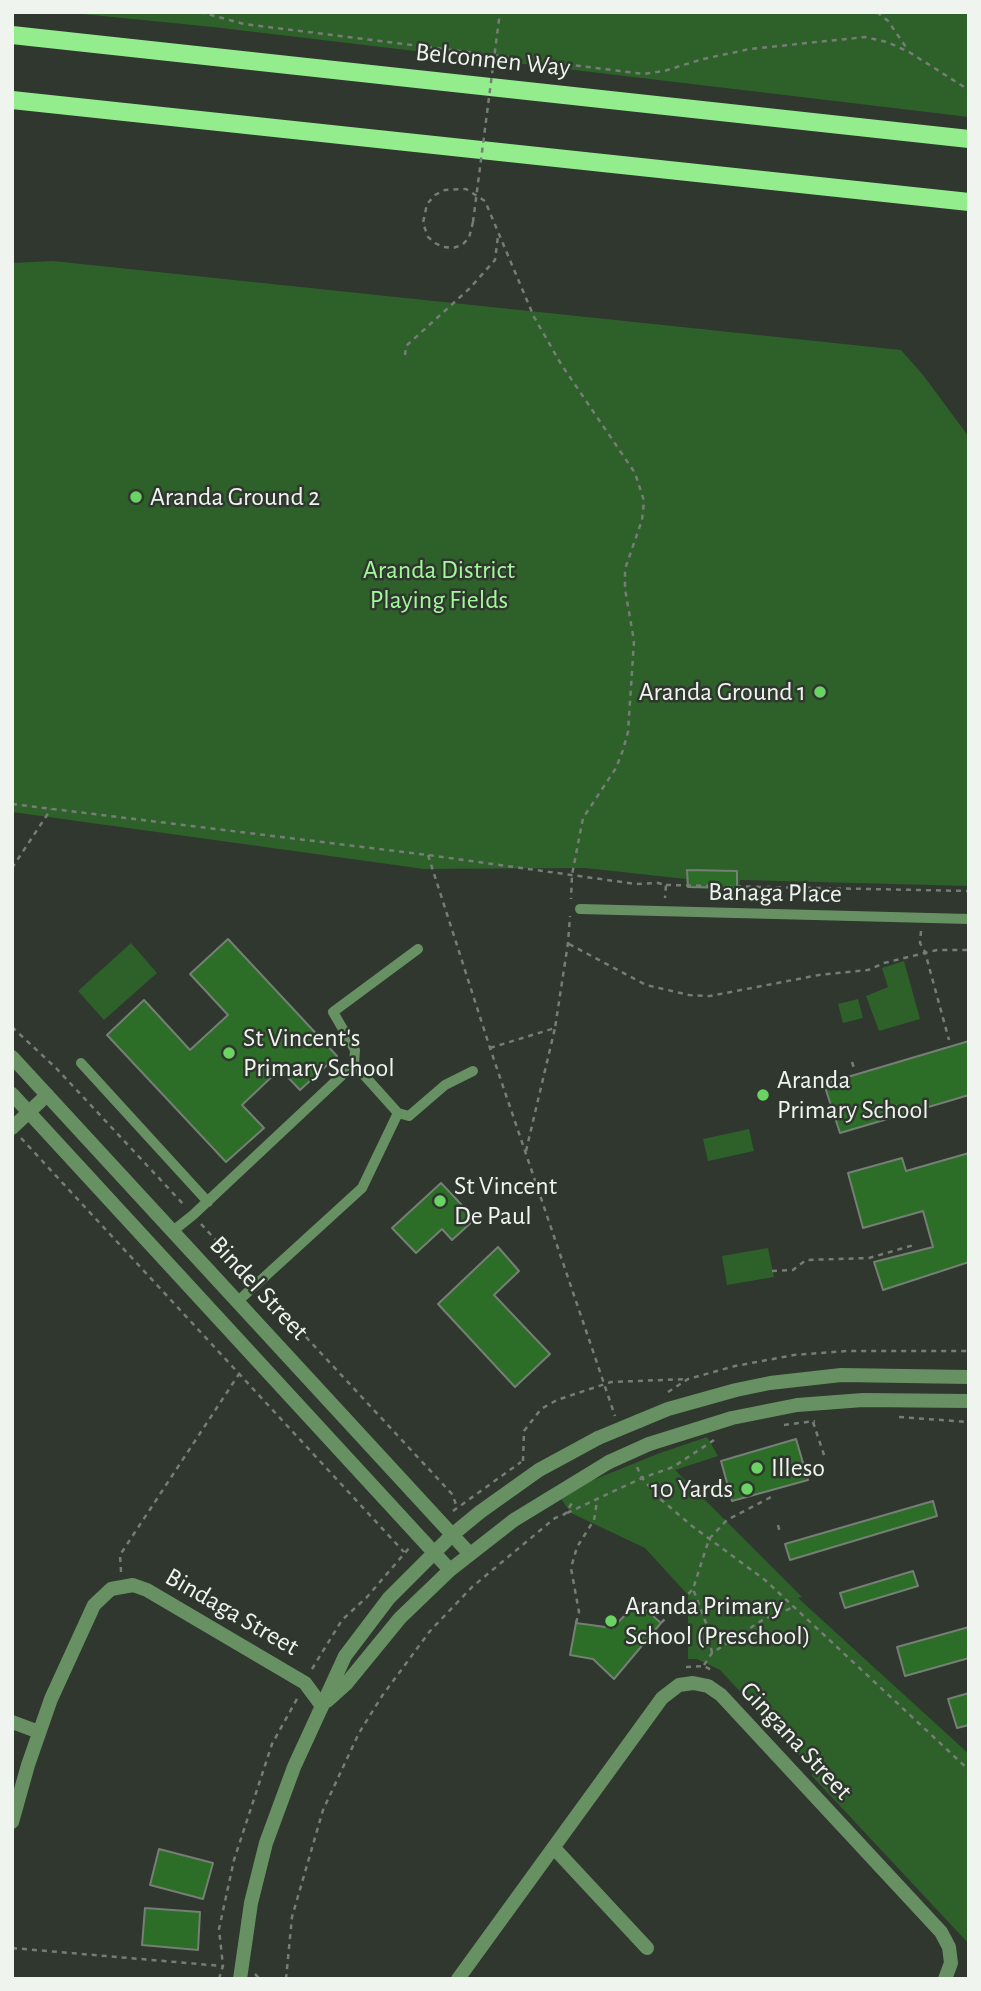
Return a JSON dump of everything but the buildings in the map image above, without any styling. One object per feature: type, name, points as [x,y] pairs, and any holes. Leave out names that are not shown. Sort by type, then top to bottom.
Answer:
[{"type":"main road","name":"Belconnen Way","points":[[12,35],[969,139]]},
{"type":"main road","points":[[12,100],[969,202]]},
{"type":"street","name":"Bindel Street","points":[[12,1057],[469,1553]]},
{"type":"street","name":"Bindel Street","points":[[12,1094],[450,1570]]},
{"type":"street","points":[[17,1133],[29,1112],[47,1095]]},
{"type":"street","points":[[153,1248],[173,1231]]},
{"type":"street","points":[[241,1973],[251,1903],[266,1843],[293,1768],[345,1656],[390,1598],[434,1552],[480,1512],[539,1470],[598,1438],[667,1409],[724,1393],[770,1383],[841,1375],[969,1377]]},
{"type":"street","points":[[309,1416],[326,1397]]},
{"type":"street","points":[[322,1706],[346,1684],[400,1618],[469,1553],[514,1520],[609,1462],[649,1444],[732,1418],[797,1405],[863,1400],[969,1401]]},
{"type":"street","name":"Bindaga Street","points":[[12,1822],[39,1732],[62,1674],[94,1605],[106,1592],[121,1586],[132,1585],[147,1590],[305,1683],[322,1706]]},
{"type":"street","name":"Gingana Street","points":[[458,1979],[667,1693],[679,1685],[693,1683],[708,1686],[721,1695],[941,1932],[949,1947],[951,1963],[945,1979]]},
{"type":"street","points":[[12,1722],[39,1732]]},
{"type":"street","points":[[554,1848],[647,1948]]},
{"type":"lane","name":"Banaga Place","points":[[580,909],[969,919]]},
{"type":"lane","points":[[173,1231],[208,1202],[354,1064],[355,1050],[333,1012],[418,949]]},
{"type":"lane","points":[[81,1063],[208,1202]]},
{"type":"lane","points":[[354,1064],[398,1113],[410,1116],[445,1085],[473,1072]]},
{"type":"lane","points":[[237,1302],[362,1188],[398,1113]]},
{"type":"path","points":[[200,12],[244,24],[643,74],[750,49],[857,37],[887,42],[909,52],[969,90]]},
{"type":"path","points":[[500,12],[478,183],[477,196],[473,222],[472,234],[462,245],[443,247],[428,237],[423,223],[425,210],[435,195],[444,190],[461,187],[475,192],[479,195],[485,201],[534,317],[561,364],[635,473],[644,501],[642,520],[625,569],[625,589],[634,641],[628,732],[616,768],[583,817],[572,875]]},
{"type":"path","points":[[877,12],[888,21],[909,52]]},
{"type":"path","points":[[405,355],[406,346],[469,289],[495,260],[498,236]]},
{"type":"path","points":[[12,804],[428,855],[635,884],[969,891]]},
{"type":"path","points":[[12,868],[51,809]]},
{"type":"path","points":[[428,855],[490,1048],[620,1427]]},
{"type":"path","points":[[663,911],[666,885]]},
{"type":"path","points":[[921,918],[920,943],[925,952],[949,1040]]},
{"type":"path","points":[[526,1153],[555,1028],[568,943],[646,985],[689,995],[710,996],[819,975],[868,970],[925,952],[957,948],[969,950]]},
{"type":"path","points":[[12,1027],[57,1068]]},
{"type":"path","points":[[490,1048],[555,1028]]},
{"type":"path","points":[[852,1062],[854,1068]]},
{"type":"path","points":[[17,1133],[404,1552]]},
{"type":"path","points":[[772,1271],[793,1270],[806,1260],[869,1258],[914,1245]]},
{"type":"path","points":[[121,1586],[120,1555],[239,1374]]},
{"type":"path","points":[[523,1461],[524,1431],[541,1409],[611,1382],[688,1379]]},
{"type":"path","points":[[896,1417],[969,1422]]},
{"type":"path","points":[[777,1426],[822,1420]]},
{"type":"path","points":[[813,1421],[825,1458]]},
{"type":"path","points":[[286,1979],[292,1917],[323,1810],[359,1733],[382,1696],[430,1632],[472,1587],[555,1518],[642,1478],[673,1467],[720,1436],[712,1435]]},
{"type":"path","points":[[636,1465],[642,1478],[668,1506],[765,1580],[969,1770]]},
{"type":"path","points":[[452,1494],[457,1508]]},
{"type":"path","points":[[661,1623],[694,1590],[709,1539],[727,1520],[773,1496]]},
{"type":"path","points":[[565,1514],[575,1498]]},
{"type":"path","points":[[576,1623],[579,1612],[571,1567],[576,1547],[594,1520],[597,1501]]},
{"type":"path","points":[[778,1525],[780,1533]]},
{"type":"path","points":[[694,1590],[706,1623],[712,1653]]},
{"type":"path","points":[[704,1666],[712,1653],[764,1619],[794,1606]]},
{"type":"path","points":[[12,1948],[241,1973]]},
{"type":"green space","points":[[62,12],[969,12],[969,117],[213,27]]},
{"type":"green space","name":"Aranda District Playing Fields","points":[[53,261],[901,350],[969,437],[969,886],[740,880],[739,889],[687,888],[686,879],[585,868],[424,869],[12,812],[12,263]]},
{"type":"green space","points":[[131,943],[157,973],[104,1020],[78,991]]},
{"type":"green space","points":[[904,961],[920,1019],[879,1031],[866,996],[888,987],[882,968]]},
{"type":"green space","points":[[858,999],[863,1018],[843,1023],[838,1004]]},
{"type":"green space","points":[[749,1129],[754,1151],[708,1161],[703,1139]]},
{"type":"green space","points":[[768,1248],[774,1277],[727,1285],[722,1256]]},
{"type":"green space","points":[[707,1437],[718,1456],[675,1470],[802,1597],[798,1598],[969,1754],[969,1944],[812,1776],[813,1766],[799,1755],[720,1670],[697,1659],[688,1659],[688,1595],[645,1548],[571,1513],[559,1496],[660,1453]]},
{"type":"place","name":"Aranda Ground 2","points":[[136,497]]},
{"type":"place","name":"Aranda Ground 1","points":[[820,692]]},
{"type":"place","name":"St Vincent's Primary School","points":[[229,1053]]},
{"type":"place","name":"Aranda Primary School","points":[[763,1095]]},
{"type":"place","name":"St Vincent De Paul","points":[[440,1201]]},
{"type":"place","name":"Illeso","points":[[757,1468]]},
{"type":"place","name":"10 Yards","points":[[747,1489]]},
{"type":"place","name":"Aranda Primary School (Preschool)","points":[[611,1621]]}]
